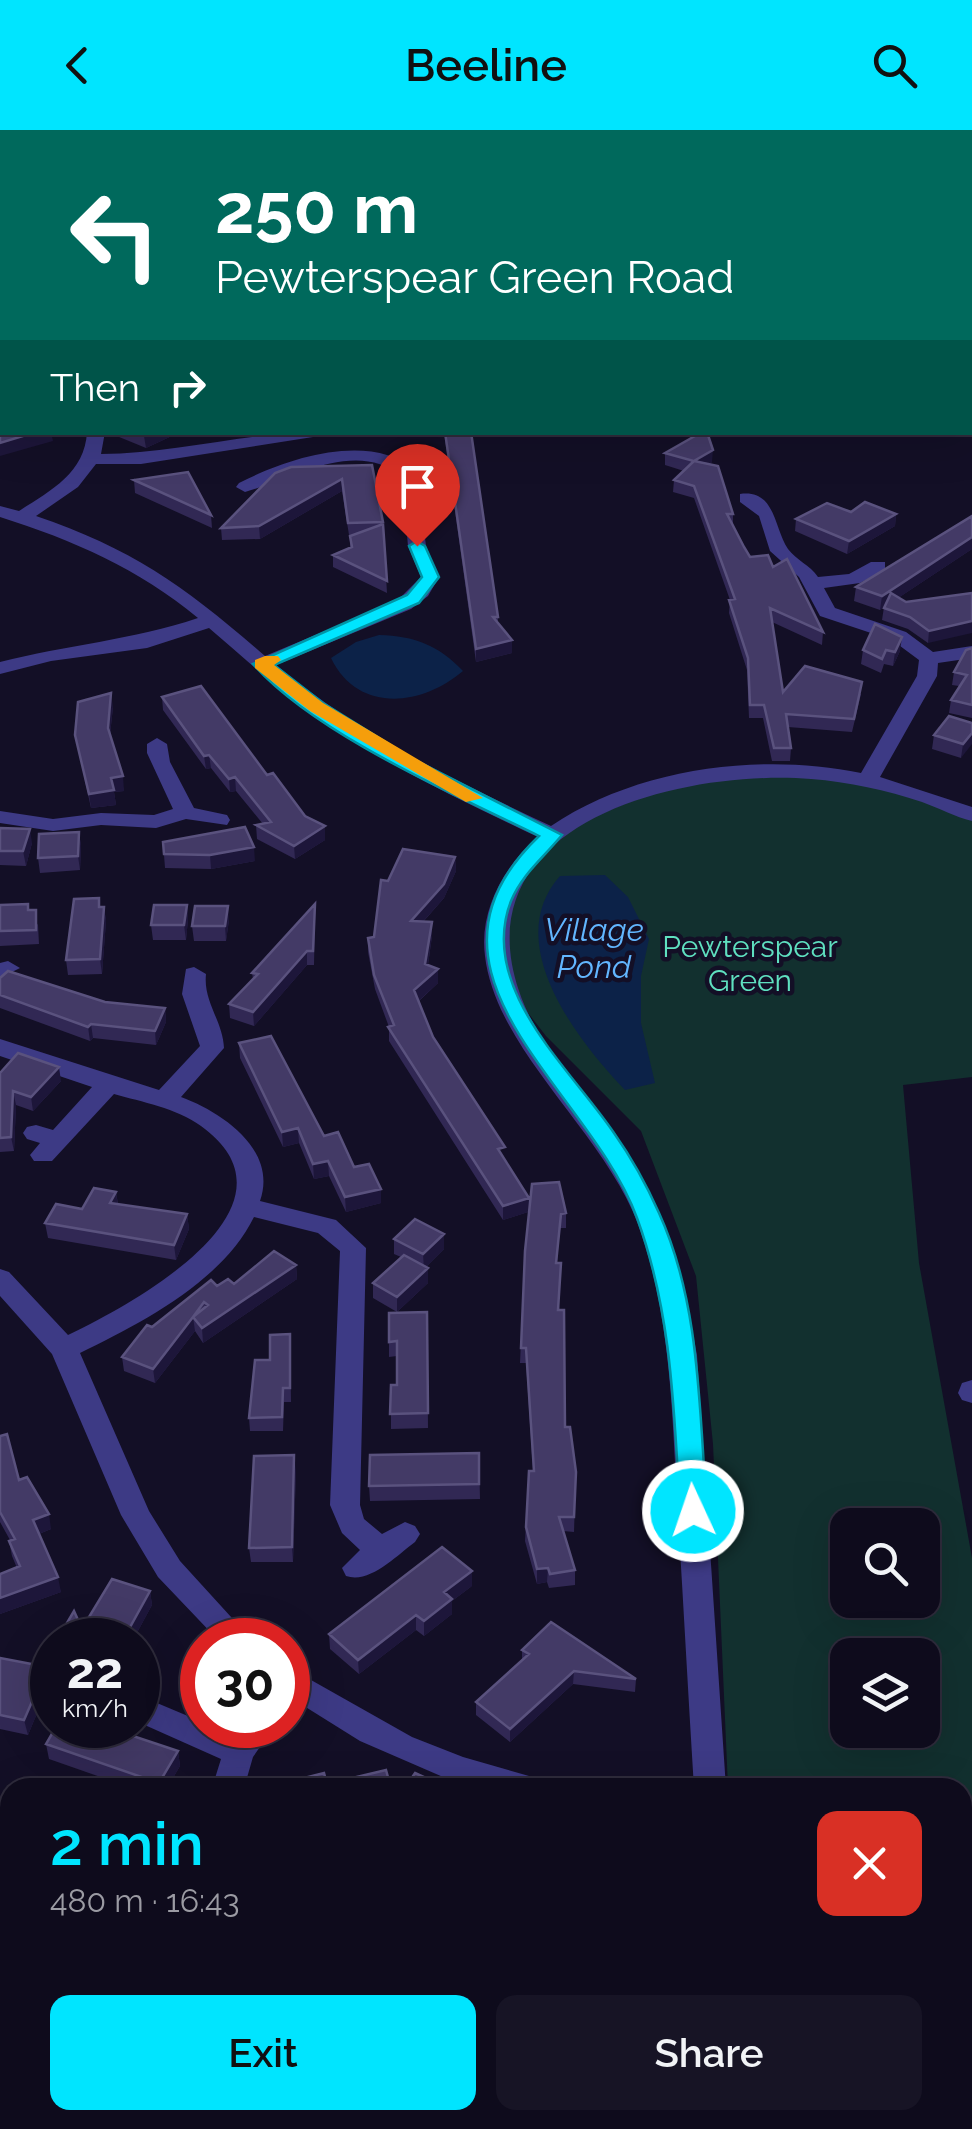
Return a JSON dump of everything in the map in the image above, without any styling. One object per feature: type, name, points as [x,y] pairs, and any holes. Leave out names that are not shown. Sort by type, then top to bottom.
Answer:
[{"type":"street","points":[[21,518],[71,482],[92,459],[96,435]]},
{"type":"street","points":[[92,459],[141,459],[293,435]]},
{"type":"street","points":[[243,488],[282,470],[331,460],[372,457],[403,466],[411,476],[417,546],[430,577],[421,592],[404,605],[262,664]]},
{"type":"street","points":[[741,496],[762,506],[772,522],[779,551],[813,583],[822,606],[835,617],[899,636],[929,658],[972,652]]},
{"type":"street","points":[[0,512],[120,556],[178,592],[316,707],[406,763],[552,835]]},
{"type":"street","points":[[813,583],[854,579],[878,566]]},
{"type":"street","points":[[0,668],[50,655],[147,642],[213,620]]},
{"type":"street","points":[[867,781],[927,676],[929,658]]},
{"type":"street","points":[[158,742],[160,766],[174,781],[185,812]]},
{"type":"street","points":[[709,1778],[683,1355],[672,1287],[631,1179],[530,1036],[504,987],[494,941],[501,902],[527,859],[552,835],[631,795],[702,777],[774,772],[867,781],[972,815]]},
{"type":"street","points":[[0,817],[53,825],[101,819],[156,822],[185,812],[219,820]]},
{"type":"street","points":[[165,1099],[212,1048],[210,1031],[192,999],[194,973]]},
{"type":"street","points":[[0,1048],[165,1099],[212,1122],[240,1150],[250,1183],[248,1207],[228,1241],[208,1260],[102,1330],[64,1349]]},
{"type":"street","points":[[46,1143],[109,1084]]},
{"type":"street","points":[[248,1207],[327,1226],[352,1248],[344,1504],[352,1525],[381,1551]]},
{"type":"street","points":[[0,1279],[64,1349],[151,1542],[188,1593],[215,1618]]},
{"type":"street","points":[[310,1695],[394,1744],[485,1778]]},
{"type":"street","points":[[160,1718],[239,1752]]},
{"type":"street","points":[[231,1778],[242,1748]]},
{"type":"green space","name":"Pewterspear Green","points":[[854,773],[972,815],[972,1077],[903,1085],[919,1263],[972,1558],[972,1778],[728,1778],[713,1444],[696,1276],[641,1131],[546,1036],[507,986],[500,961],[518,873],[551,834],[691,777]]},
{"type":"water","points":[[379,635],[425,644],[463,671],[429,692],[410,697],[392,699],[357,689],[331,658],[356,642]]},
{"type":"water","name":"Village Pond","points":[[605,875],[628,897],[649,939],[641,976],[641,1023],[655,1083],[625,1090],[567,1017],[542,959],[538,930],[544,902],[560,876]]},
{"type":"building","points":[[0,435],[26,435],[0,443]]},
{"type":"building","points":[[445,435],[471,435],[498,617],[493,617],[512,640],[476,649]]},
{"type":"building","points":[[697,435],[708,435],[713,450],[694,461],[665,453]]},
{"type":"building","points":[[694,461],[718,466],[733,514],[727,514],[750,557],[768,555],[773,567],[787,559],[823,632],[770,608],[783,692],[805,666],[862,682],[854,719],[786,714],[791,748],[774,748],[764,705],[750,705],[748,658],[729,600],[735,599],[694,486],[674,480]]},
{"type":"building","points":[[372,465],[383,522],[348,523],[342,479],[259,526],[221,528],[275,473],[291,467]]},
{"type":"building","points":[[188,472],[211,515],[134,480]]},
{"type":"building","points":[[865,502],[896,514],[849,541],[796,519],[827,503],[851,512]]},
{"type":"building","points":[[972,516],[972,537],[882,596],[856,587]]},
{"type":"building","points":[[383,524],[387,581],[333,555],[352,547],[350,536]]},
{"type":"building","points":[[891,593],[906,602],[972,593],[972,621],[929,631],[910,617],[884,608]]},
{"type":"building","points":[[875,624],[902,637],[895,652],[886,650],[882,659],[863,650]]},
{"type":"building","points":[[972,648],[972,705],[951,700],[967,675],[954,672],[966,650]]},
{"type":"building","points":[[201,686],[267,775],[273,773],[305,816],[325,826],[294,846],[256,825],[271,822],[235,777],[229,779],[209,755],[204,756],[162,697]]},
{"type":"building","points":[[111,693],[108,728],[123,776],[111,778],[114,790],[89,794],[75,735],[78,702]]},
{"type":"building","points":[[949,716],[972,723],[972,733],[963,744],[934,735]]},
{"type":"building","points":[[245,827],[254,847],[210,855],[164,854],[163,842]]},
{"type":"building","points":[[0,828],[30,829],[23,851],[0,851]]},
{"type":"building","points":[[79,832],[78,856],[38,858],[39,834]]},
{"type":"building","points":[[403,849],[455,857],[444,884],[411,921],[432,922],[425,964],[438,969],[414,990],[433,1037],[505,1147],[498,1149],[529,1198],[503,1206],[388,1027],[394,1025],[374,975],[368,938],[374,937],[381,880],[388,881]]},
{"type":"building","points":[[99,898],[99,907],[104,907],[100,959],[66,960],[74,899]]},
{"type":"building","points":[[28,904],[28,910],[36,910],[36,930],[0,931],[0,905]]},
{"type":"building","points":[[315,904],[313,951],[307,951],[253,1012],[229,1004],[258,974],[252,973]]},
{"type":"building","points":[[154,905],[187,905],[184,925],[151,925]]},
{"type":"building","points":[[195,906],[228,906],[225,926],[192,926]]},
{"type":"building","points":[[8,971],[105,1002],[165,1008],[155,1031],[91,1024],[88,1027],[0,995],[0,978]]},
{"type":"building","points":[[271,1036],[324,1136],[338,1132],[354,1167],[369,1164],[381,1189],[345,1197],[328,1161],[313,1164],[298,1128],[282,1132],[239,1043]]},
{"type":"building","points":[[18,1053],[59,1067],[31,1097],[13,1091],[11,1137],[0,1138],[0,1073]]},
{"type":"building","points":[[559,1182],[566,1213],[561,1214],[556,1263],[561,1263],[558,1310],[564,1310],[565,1427],[570,1427],[576,1472],[574,1517],[559,1517],[575,1570],[550,1574],[548,1568],[537,1569],[526,1527],[529,1471],[534,1471],[526,1348],[521,1348],[532,1184]]},
{"type":"building","points":[[94,1188],[116,1192],[110,1203],[187,1214],[174,1245],[45,1223],[56,1204],[82,1209]]},
{"type":"building","points":[[415,1219],[444,1234],[423,1254],[394,1239]]},
{"type":"building","points":[[274,1251],[296,1265],[202,1328],[193,1317],[153,1369],[122,1357],[147,1325],[152,1327],[211,1280],[217,1286],[228,1279],[234,1284]]},
{"type":"building","points":[[404,1255],[428,1268],[397,1297],[373,1283]]},
{"type":"building","points":[[427,1312],[428,1413],[390,1414],[391,1385],[397,1385],[397,1341],[389,1342],[389,1313]]},
{"type":"building","points":[[290,1334],[290,1388],[283,1388],[282,1417],[249,1418],[255,1360],[270,1360],[270,1335]]},
{"type":"building","points":[[7,1434],[19,1480],[27,1477],[49,1514],[33,1520],[58,1577],[0,1598],[0,1574],[20,1566],[9,1541],[15,1539],[0,1512],[0,1436]]},
{"type":"building","points":[[479,1453],[479,1484],[369,1486],[370,1455]]},
{"type":"building","points":[[294,1455],[292,1547],[249,1548],[254,1456]]},
{"type":"building","points":[[442,1547],[472,1571],[444,1592],[452,1599],[424,1621],[416,1615],[358,1660],[329,1634]]},
{"type":"building","points":[[112,1579],[150,1591],[135,1618],[89,1617]]},
{"type":"building","points":[[551,1622],[636,1679],[574,1671],[510,1729],[476,1702],[529,1654],[522,1650]]},
{"type":"building","points":[[0,1658],[30,1664],[30,1706],[24,1720],[0,1715]]},
{"type":"building","points":[[160,1745],[178,1751],[162,1778],[145,1778],[58,1748]]},
{"type":"building","points":[[386,1770],[388,1778],[352,1778]]},
{"type":"slow traffic","points":[[272,660],[262,664],[316,707],[406,763],[473,798]]},
{"type":"route","points":[[417,546],[430,577],[428,585],[413,599],[262,664],[316,707],[406,763],[552,835],[527,859],[501,902],[494,941],[497,964],[514,1009],[530,1036],[606,1138],[648,1214],[672,1287],[683,1355],[693,1511]]}]
